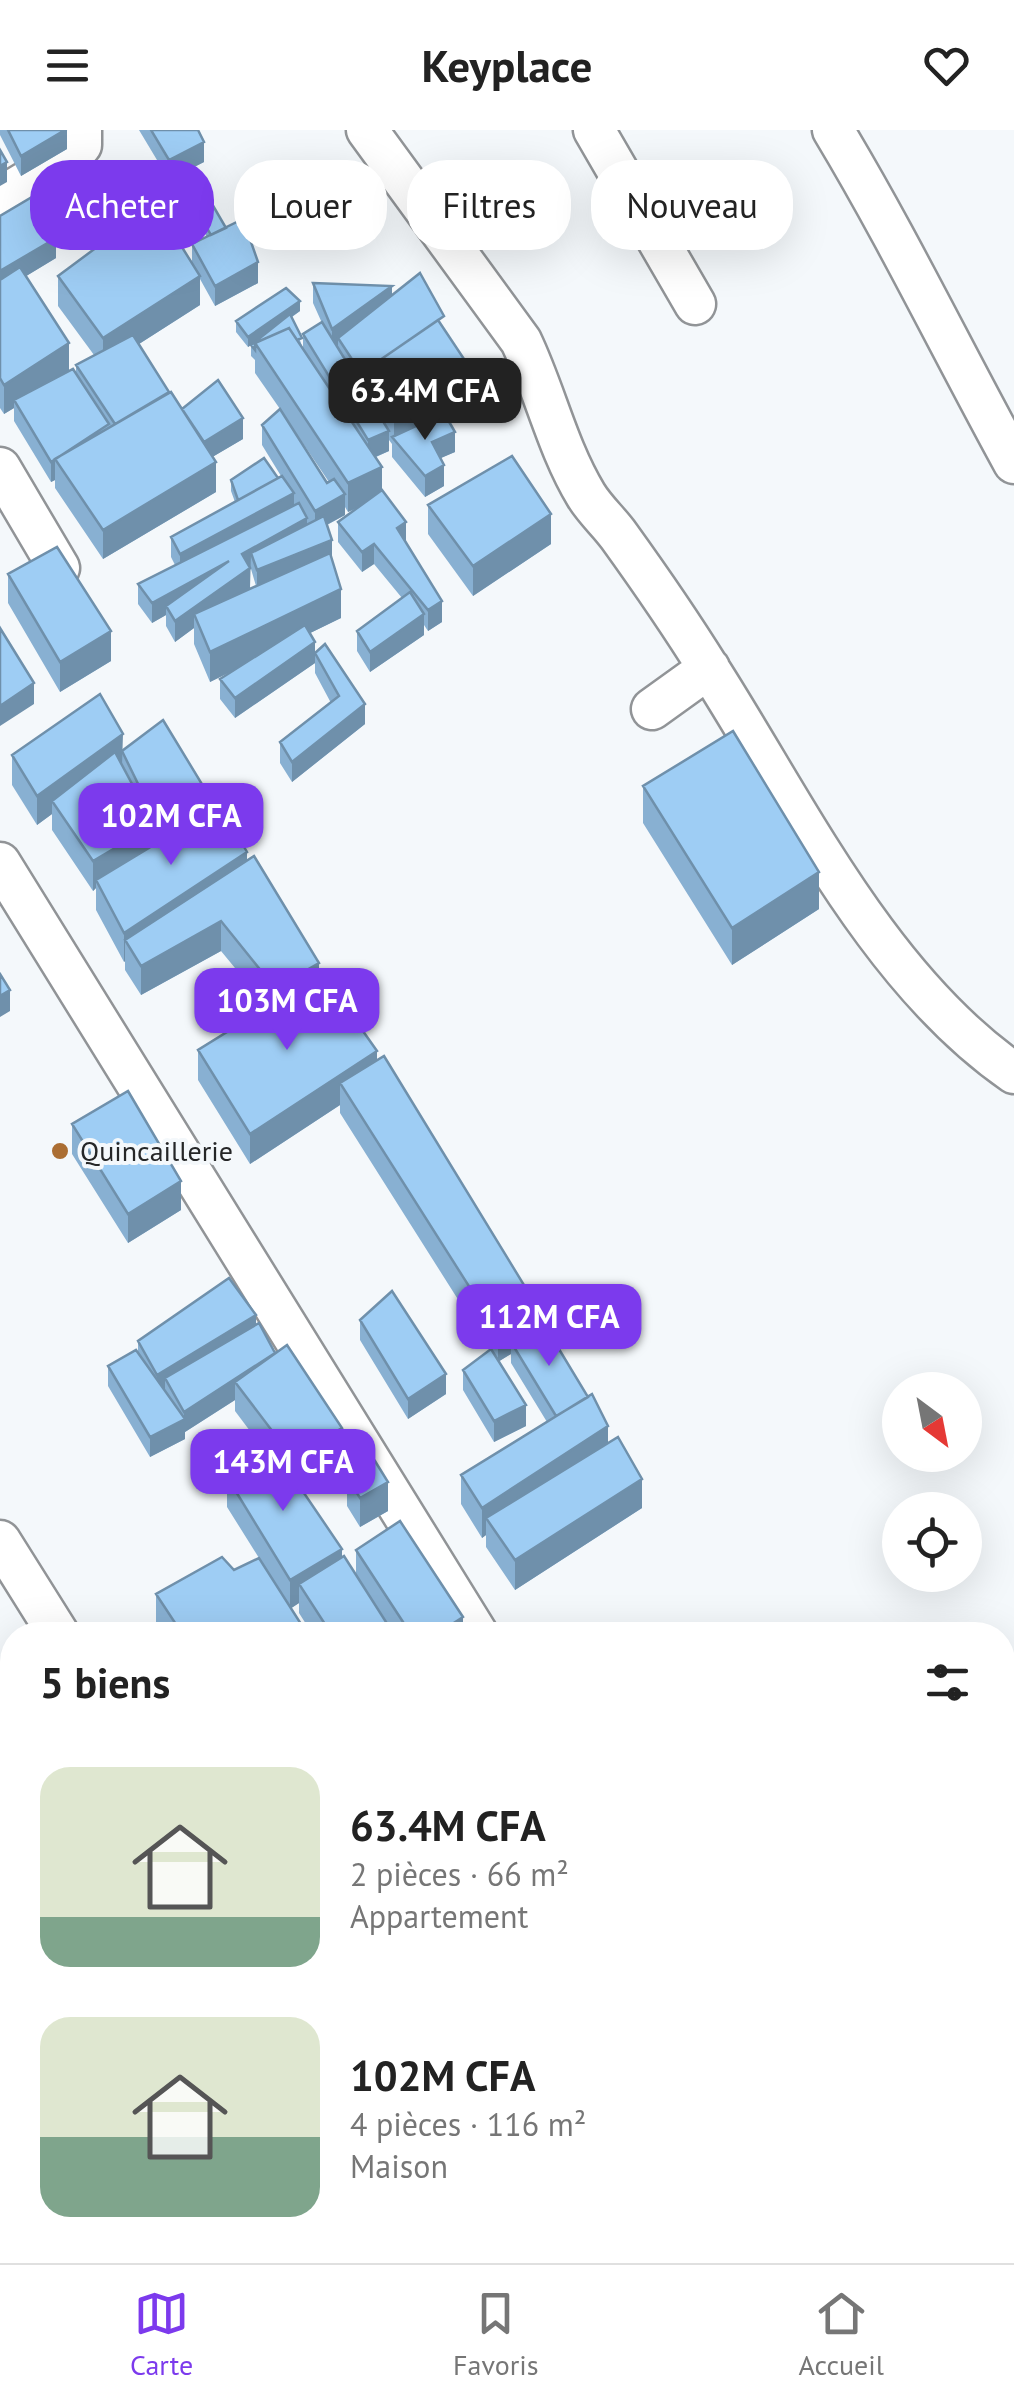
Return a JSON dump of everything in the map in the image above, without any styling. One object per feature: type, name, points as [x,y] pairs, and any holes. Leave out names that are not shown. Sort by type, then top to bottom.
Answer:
[{"type":"street","points":[[0,198],[74,153],[82,145],[81,130]]},
{"type":"street","points":[[367,130],[520,341],[540,380],[563,447],[585,494],[617,532],[708,668],[844,888],[922,989],[967,1037],[1014,1073]]},
{"type":"street","points":[[594,130],[695,304]]},
{"type":"street","points":[[833,130],[884,216],[1014,463]]},
{"type":"street","points":[[0,468],[60,568]]},
{"type":"street","points":[[652,709],[708,668]]},
{"type":"street","points":[[0,863],[470,1622]]},
{"type":"street","points":[[0,1541],[52,1622]]},
{"type":"building","points":[[8,130],[65,130],[21,156]]},
{"type":"building","points":[[151,130],[198,130],[204,142],[169,160]]},
{"type":"building","points":[[30,198],[30,250],[36,250],[0,271],[0,216]]},
{"type":"building","points":[[214,207],[226,228],[214,234]]},
{"type":"building","points":[[234,223],[234,250],[254,250],[258,262],[215,286],[195,250],[214,250],[214,233]]},
{"type":"building","points":[[93,250],[184,250],[200,276],[103,338],[58,276]]},
{"type":"building","points":[[20,267],[69,343],[4,385],[0,378],[0,280]]},
{"type":"building","points":[[420,273],[444,316],[361,373],[338,338]]},
{"type":"building","points":[[313,283],[392,286],[332,329]]},
{"type":"building","points":[[286,288],[300,301],[248,337],[236,321]]},
{"type":"building","points":[[290,314],[302,338],[297,340],[289,328],[255,343],[255,350],[251,345]]},
{"type":"building","points":[[438,320],[474,374],[394,418],[364,371]]},
{"type":"building","points":[[322,322],[389,431],[368,440],[303,334]]},
{"type":"building","points":[[289,328],[382,467],[348,483],[255,343]]},
{"type":"building","points":[[133,335],[169,392],[115,424],[76,365]]},
{"type":"building","points":[[73,369],[109,424],[51,462],[14,400]]},
{"type":"building","points":[[218,380],[243,418],[204,442],[182,409]]},
{"type":"building","points":[[171,392],[216,462],[103,530],[55,459]]},
{"type":"building","points":[[280,409],[327,483],[334,479],[345,494],[315,511],[262,425]]},
{"type":"building","points":[[444,413],[455,432],[432,442],[444,465],[425,476],[392,437]]},
{"type":"building","points":[[512,456],[551,514],[473,566],[428,505]]},
{"type":"building","points":[[264,458],[278,478],[238,500],[231,480]]},
{"type":"building","points":[[282,476],[294,493],[180,554],[171,537]]},
{"type":"building","points":[[382,490],[406,522],[397,528],[442,601],[428,610],[374,544],[362,552],[338,522]]},
{"type":"building","points":[[299,503],[307,518],[242,554],[250,568],[175,621],[166,606],[229,561],[152,603],[138,584]]},
{"type":"building","points":[[324,516],[332,540],[257,570],[251,553]]},
{"type":"building","points":[[57,547],[111,631],[60,662],[8,574]]},
{"type":"building","points":[[330,553],[341,589],[210,652],[194,614]]},
{"type":"building","points":[[410,592],[424,614],[370,652],[357,631]]},
{"type":"building","points":[[305,625],[315,642],[235,698],[220,679]]},
{"type":"building","points":[[0,628],[34,683],[0,706]]},
{"type":"building","points":[[325,644],[365,704],[292,762],[280,742],[339,696],[315,653]]},
{"type":"building","points":[[100,694],[123,734],[37,796],[12,755]]},
{"type":"building","points":[[163,720],[214,804],[162,833],[122,751]]},
{"type":"building","points":[[733,731],[819,872],[732,928],[643,786]]},
{"type":"building","points":[[115,752],[154,825],[93,861],[52,801]]},
{"type":"building","points":[[220,805],[247,852],[124,933],[96,880]]},
{"type":"building","points":[[254,856],[319,963],[275,988],[221,921],[141,966],[125,940]]},
{"type":"building","points":[[322,973],[377,1051],[250,1134],[198,1050]]},
{"type":"building","points":[[0,974],[10,990],[0,996]]},
{"type":"building","points":[[384,1056],[538,1308],[498,1332],[340,1083]]},
{"type":"building","points":[[128,1091],[181,1181],[128,1214],[72,1124]]},
{"type":"building","points":[[229,1278],[256,1315],[157,1375],[138,1341]]},
{"type":"building","points":[[392,1291],[446,1374],[408,1399],[360,1320]]},
{"type":"building","points":[[542,1321],[588,1397],[556,1416],[511,1342]]},
{"type":"building","points":[[259,1323],[275,1353],[184,1412],[165,1378]]},
{"type":"building","points":[[287,1345],[342,1428],[292,1457],[235,1382]]},
{"type":"building","points":[[491,1349],[526,1405],[494,1421],[463,1370]]},
{"type":"building","points":[[136,1350],[185,1419],[150,1437],[108,1366]]},
{"type":"building","points":[[592,1394],[608,1426],[482,1508],[461,1475]]},
{"type":"building","points":[[618,1437],[642,1479],[515,1560],[486,1518]]},
{"type":"building","points":[[272,1446],[342,1549],[290,1580],[227,1477]]},
{"type":"building","points":[[375,1461],[388,1482],[360,1498],[347,1477]]},
{"type":"building","points":[[400,1521],[463,1617],[455,1622],[403,1622],[356,1550]]},
{"type":"building","points":[[344,1556],[386,1622],[324,1622],[299,1584]]},
{"type":"building","points":[[222,1557],[234,1570],[259,1558],[300,1622],[174,1622],[156,1594]]},
{"type":"place","name":"Quincaillerie","points":[[60,1151]]}]
